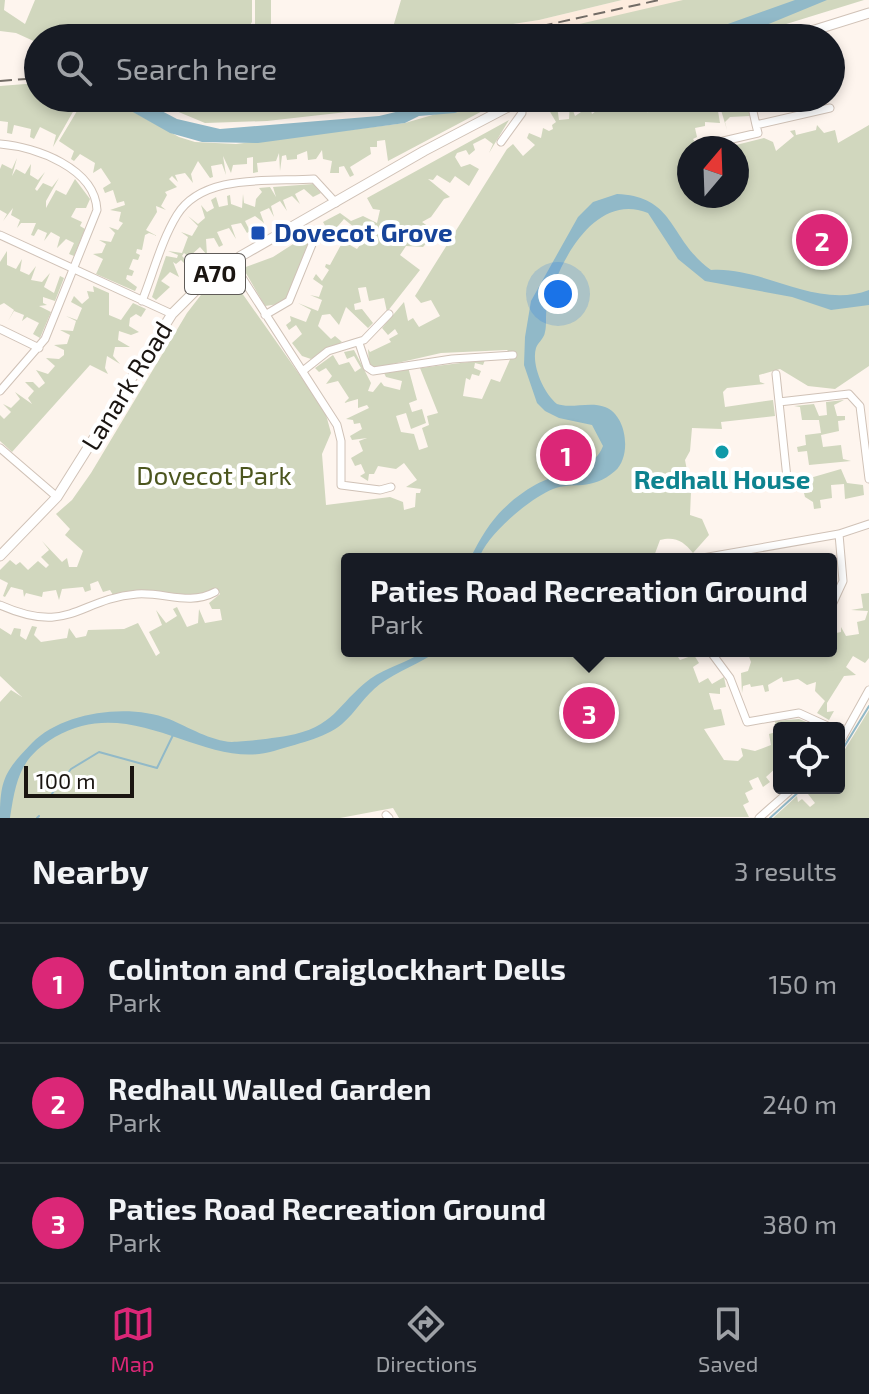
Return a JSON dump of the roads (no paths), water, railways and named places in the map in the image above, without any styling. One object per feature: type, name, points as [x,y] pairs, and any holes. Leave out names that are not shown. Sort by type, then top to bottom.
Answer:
[{"type":"main road","points":[[834,24],[869,13]]},
{"type":"main road","name":"Lanark Road","points":[[0,556],[57,497],[172,314],[202,284],[232,262],[424,151],[499,112]]},
{"type":"street","points":[[501,142],[522,112]]},
{"type":"street","points":[[748,136],[758,133],[753,112]]},
{"type":"street","points":[[756,125],[813,112]]},
{"type":"street","points":[[0,144],[24,147],[47,156],[82,177],[92,189],[97,214],[39,348],[0,391]]},
{"type":"street","points":[[142,301],[174,219],[201,192],[223,185],[314,179],[336,203]]},
{"type":"street","points":[[265,315],[289,301],[311,239],[328,234]]},
{"type":"street","points":[[0,235],[172,314]]},
{"type":"street","points":[[232,262],[337,425],[341,441],[340,484],[380,490],[391,487]]},
{"type":"street","points":[[304,370],[333,349],[359,343],[389,314]]},
{"type":"street","points":[[0,329],[39,348]]},
{"type":"street","points":[[359,343],[367,367],[373,371],[452,359],[513,355]]},
{"type":"street","points":[[776,374],[782,468],[787,478]]},
{"type":"street","points":[[779,402],[845,394],[856,398],[860,406],[869,479]]},
{"type":"street","points":[[0,448],[57,497]]},
{"type":"street","points":[[731,553],[839,534],[869,524]]},
{"type":"street","points":[[837,594],[843,581],[839,534]]},
{"type":"street","points":[[0,605],[28,615],[53,618],[75,615],[132,594],[160,594],[194,600],[215,592]]},
{"type":"street","points":[[715,657],[733,683],[749,733]]},
{"type":"street","points":[[845,729],[869,690]]},
{"type":"street","points":[[747,722],[799,713],[819,722]]},
{"type":"street","points":[[759,818],[786,794]]},
{"type":"water","points":[[795,0],[827,0],[769,24],[728,24]]},
{"type":"water","points":[[133,112],[164,112],[177,119],[220,129],[396,112],[457,112],[419,116],[405,123],[258,143],[202,142],[170,133]]},
{"type":"water","points":[[617,194],[651,202],[662,211],[697,258],[711,270],[750,274],[830,295],[849,295],[869,290],[869,305],[831,310],[792,297],[705,281],[678,259],[648,213],[629,209],[611,212],[595,222],[581,236],[559,272],[547,307],[544,334],[536,348],[535,363],[543,386],[557,404],[599,405],[612,411],[625,436],[624,456],[615,471],[598,482],[560,487],[533,500],[499,529],[482,553],[473,553],[489,526],[513,500],[535,485],[592,461],[603,446],[592,425],[559,418],[537,403],[524,365],[531,301],[578,217],[593,202]]},
{"type":"water","points":[[428,657],[380,684],[335,729],[274,751],[248,755],[222,751],[141,727],[113,723],[84,725],[55,737],[34,753],[18,781],[10,818],[0,818],[1,794],[10,769],[32,743],[60,724],[96,713],[135,712],[169,719],[224,741],[286,736],[326,721],[370,679],[411,659]]},
{"type":"waterway","points":[[845,745],[869,706]]},
{"type":"waterway","points":[[51,795],[71,769],[99,752],[157,768],[174,733]]},
{"type":"waterway","points":[[770,818],[796,794]]},
{"type":"railway","points":[[551,24],[659,0]]},
{"type":"railway","points":[[0,81],[24,79]]},
{"type":"place","name":"Dovecot Grove","points":[[258,233]]},
{"type":"place","name":"Redhall Walled Garden","points":[[822,240]]},
{"type":"place","name":"Redhall House","points":[[722,452]]},
{"type":"place","name":"Colinton and Craiglockhart Dells","points":[[566,455]]},
{"type":"place","name":"Paties Road Recreation Ground","points":[[589,713]]},
{"type":"park label","name":"Dovecot Park","points":[[214,476]]}]
